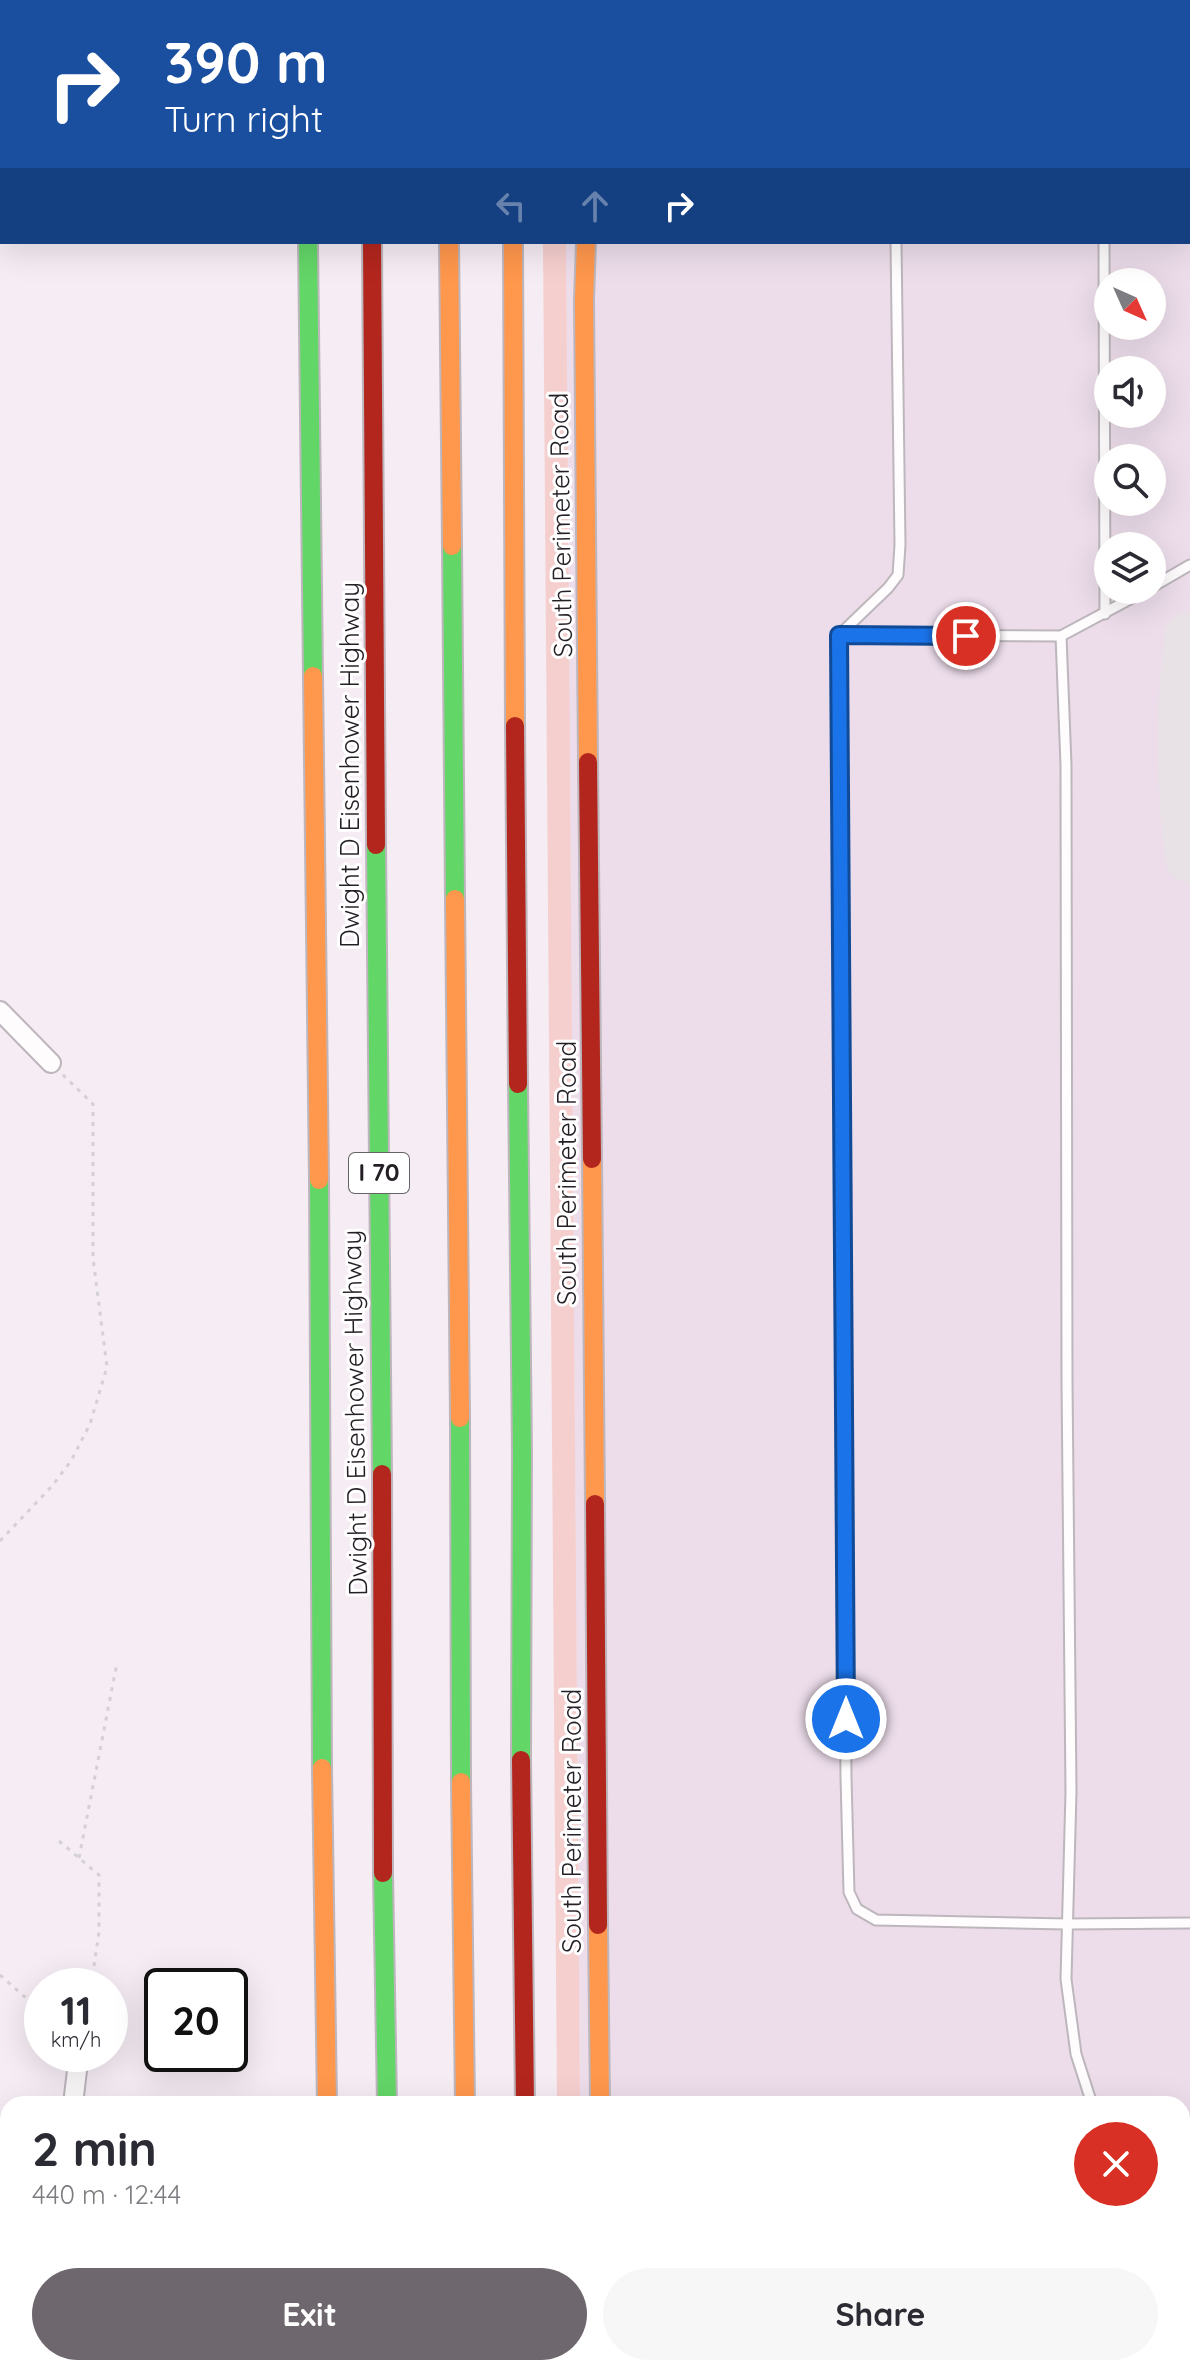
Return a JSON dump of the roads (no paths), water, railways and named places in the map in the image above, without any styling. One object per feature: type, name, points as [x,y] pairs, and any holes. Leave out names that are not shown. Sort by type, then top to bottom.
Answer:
[{"type":"main road","points":[[308,244],[319,1146],[320,1700],[327,2096]]},
{"type":"main road","name":"Dwight D Eisenhower Highway","points":[[372,244],[387,2096]]},
{"type":"main road","points":[[449,244],[465,2096]]},
{"type":"main road","points":[[513,244],[525,2096]]},
{"type":"main road","name":"South Perimeter Road","points":[[586,244],[600,2096]]},
{"type":"street","points":[[0,1011],[51,1063]]},
{"type":"street","points":[[74,2096],[77,2072]]},
{"type":"lane","points":[[896,244],[898,575],[839,635],[849,1892],[857,1909],[876,1920],[1190,1923]]},
{"type":"lane","points":[[1104,244],[1105,614]]},
{"type":"lane","points":[[1166,579],[1190,565]]},
{"type":"lane","points":[[839,635],[1061,636],[1123,604]]},
{"type":"lane","points":[[1061,636],[1066,765],[1071,1776],[1066,1979],[1076,2054],[1089,2096]]}]
